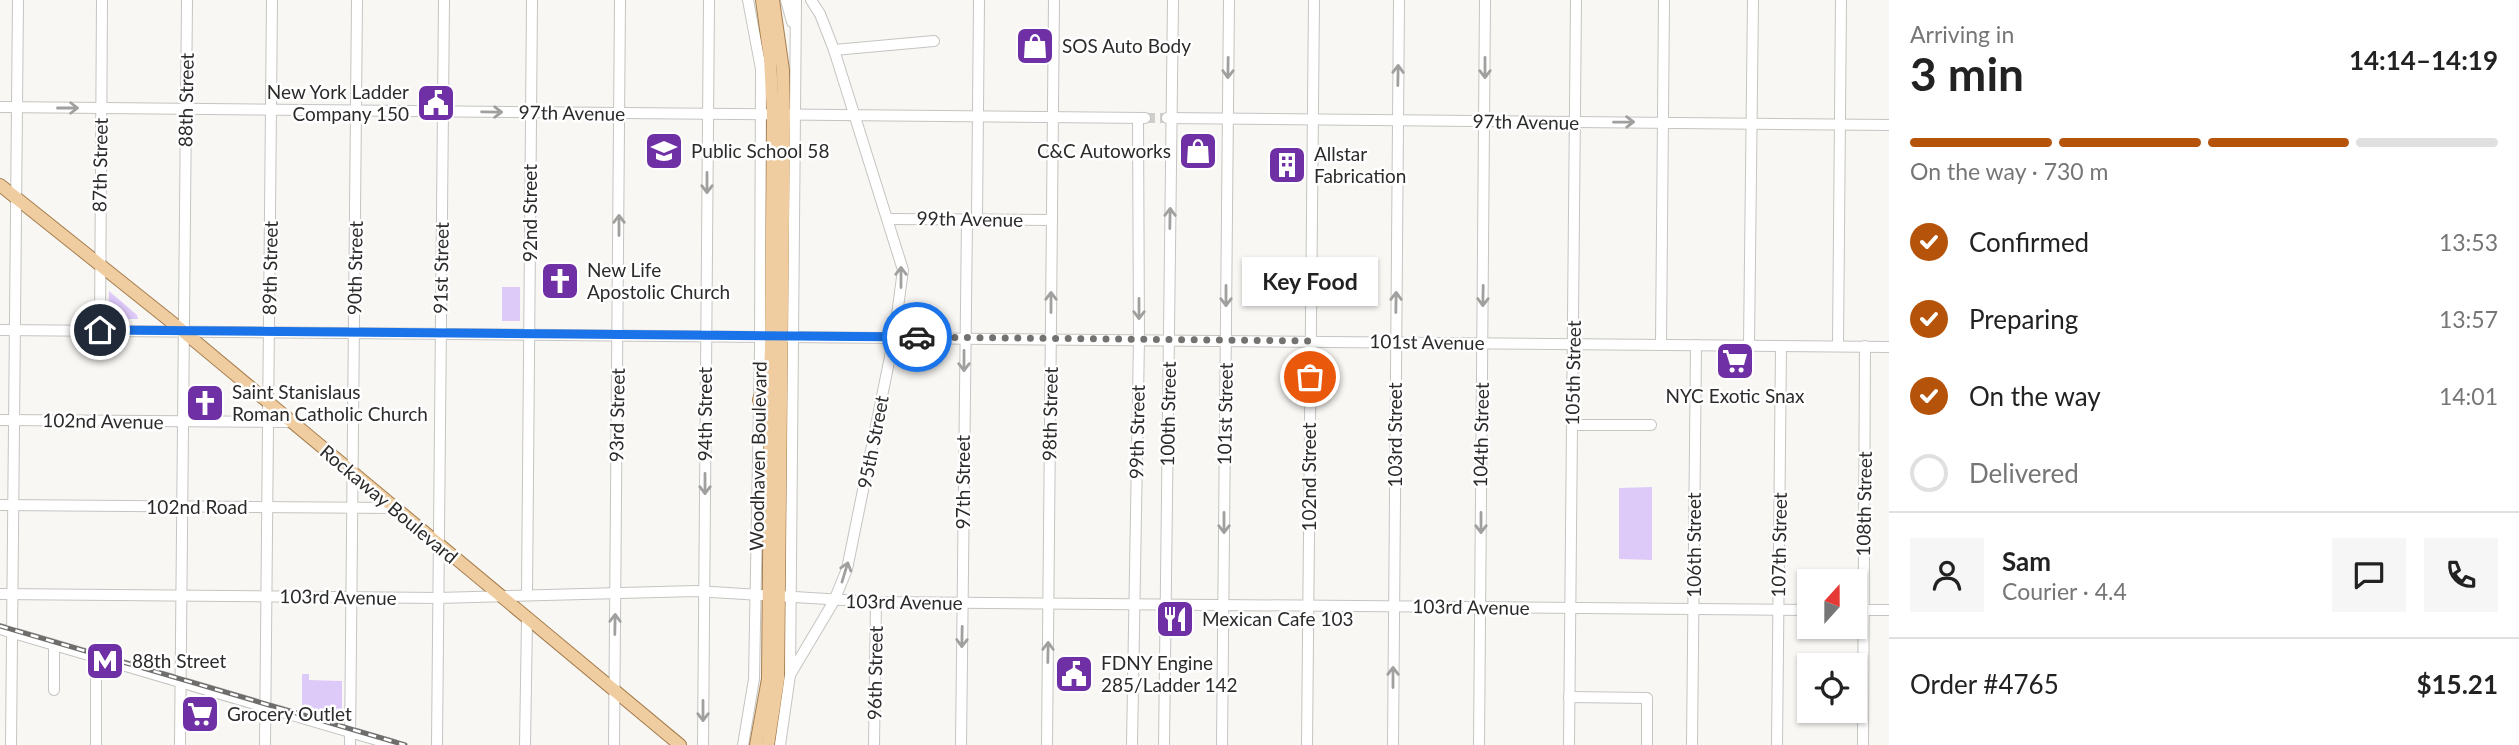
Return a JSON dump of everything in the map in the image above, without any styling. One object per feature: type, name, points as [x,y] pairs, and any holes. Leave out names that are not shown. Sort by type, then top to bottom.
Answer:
[{"type":"main road","name":"Woodhaven Boulevard","points":[[762,0],[778,115],[783,207],[776,336],[770,369],[778,679],[768,745]]},
{"type":"main road","name":"Woodhaven Boulevard","points":[[755,745],[768,678],[774,596],[778,115],[782,61],[773,0]]},
{"type":"main road","name":"Rockaway Boulevard","points":[[0,185],[184,332],[680,745]]},
{"type":"main road","points":[[783,207],[794,186]]},
{"type":"main road","points":[[759,400],[770,369]]},
{"type":"street","points":[[10,745],[6,631],[12,595],[18,0]]},
{"type":"street","name":"87th Street","points":[[100,330],[102,0]]},
{"type":"street","name":"88th Street","points":[[180,745],[187,0]]},
{"type":"street","name":"89th Street","points":[[265,745],[272,0]]},
{"type":"street","name":"90th Street","points":[[350,745],[357,0]]},
{"type":"street","name":"91st Street","points":[[437,745],[444,0]]},
{"type":"street","name":"92nd Street","points":[[527,594],[532,0]]},
{"type":"street","name":"93rd Street","points":[[614,745],[620,0]]},
{"type":"street","name":"94th Street","points":[[703,745],[709,0]]},
{"type":"street","name":"Woodhaven Boulevard","points":[[748,0],[761,69],[778,115],[794,186],[776,336],[759,400],[774,596],[790,676],[780,745]]},
{"type":"street","name":"Woodhaven Boulevard","points":[[786,0],[795,31]]},
{"type":"street","name":"Woodhaven Boulevard","points":[[778,115],[795,31],[796,0]]},
{"type":"street","name":"95th Street","points":[[790,676],[834,601],[850,555],[894,337],[903,270],[834,50],[820,13],[811,0]]},
{"type":"street","name":"97th Street","points":[[961,745],[964,338],[978,117],[979,0]]},
{"type":"street","name":"98th Street","points":[[1047,745],[1054,0]]},
{"type":"street","name":"100th Street","points":[[1164,745],[1169,340],[1167,118],[1173,0]]},
{"type":"street","name":"101st Street","points":[[1222,745],[1229,0]]},
{"type":"street","name":"102nd Street","points":[[1307,745],[1314,0]]},
{"type":"street","name":"103rd Street","points":[[1393,745],[1399,0]]},
{"type":"street","name":"104th Street","points":[[1479,745],[1485,0]]},
{"type":"street","name":"105th Street","points":[[1569,745],[1576,0]]},
{"type":"street","points":[[1661,344],[1664,0]]},
{"type":"street","points":[[1749,345],[1753,0]]},
{"type":"street","points":[[1838,346],[1841,0]]},
{"type":"street","points":[[834,50],[934,41]]},
{"type":"street","name":"97th Avenue","points":[[0,107],[1141,118]]},
{"type":"street","name":"99th Street","points":[[1132,745],[1141,118]]},
{"type":"street","name":"97th Avenue","points":[[1167,118],[1889,125]]},
{"type":"street","name":"99th Avenue","points":[[888,219],[1052,220]]},
{"type":"street","name":"101st Avenue","points":[[0,330],[1889,346]]},
{"type":"street","name":"106th Street","points":[[1692,745],[1696,345]]},
{"type":"street","name":"107th Street","points":[[1777,745],[1781,346]]},
{"type":"street","name":"108th Street","points":[[1860,569],[1866,346]]},
{"type":"street","name":"102nd Avenue","points":[[0,420],[290,422]]},
{"type":"street","points":[[1572,425],[1651,425]]},
{"type":"street","name":"102nd Road","points":[[0,505],[395,508]]},
{"type":"street","name":"103rd Avenue","points":[[0,594],[438,598],[615,591],[704,591],[876,602],[1797,610]]},
{"type":"street","name":"Woodhaven Boulevard","points":[[743,745],[754,679],[774,596]]},
{"type":"street","name":"96th Street","points":[[874,745],[876,602]]},
{"type":"street","points":[[1867,610],[1889,610]]},
{"type":"street","points":[[525,745],[527,620]]},
{"type":"street","points":[[6,631],[394,745]]},
{"type":"street","name":"108th Street","points":[[1860,639],[1863,745]]},
{"type":"street","points":[[54,645],[54,690]]},
{"type":"street","points":[[96,657],[96,745]]},
{"type":"street","points":[[1570,697],[1647,698],[1647,745]]},
{"type":"shaded area","points":[[502,287],[520,287],[520,321],[502,321]]},
{"type":"shaded area","points":[[109,291],[137,315],[138,319],[108,319]]},
{"type":"shaded area","points":[[1652,487],[1652,560],[1619,559],[1619,488]]},
{"type":"shaded area","points":[[302,674],[309,674],[309,680],[342,681],[342,717],[302,705]]},
{"type":"tunnel","points":[[1145,118],[1164,118]]},
{"type":"railway","points":[[0,626],[405,745]]},
{"type":"way so far","points":[[917,337],[1310,341],[1310,377]]},
{"type":"place","name":"SOS Auto Body","points":[[1035,46]]},
{"type":"place","name":"New York Ladder Company 150","points":[[436,103]]},
{"type":"place","name":"Public School 58","points":[[664,151]]},
{"type":"place","name":"C&C Autoworks","points":[[1198,151]]},
{"type":"place","name":"Allstar Fabrication","points":[[1287,165]]},
{"type":"place","name":"New Life Apostolic Church","points":[[560,281]]},
{"type":"place","name":"NYC Exotic Snax","points":[[1735,361]]},
{"type":"place","name":"Key Food","points":[[1310,377]]},
{"type":"place","name":"Saint Stanislaus Roman Catholic Church","points":[[205,403]]},
{"type":"place","name":"Mexican Cafe 103","points":[[1175,619]]},
{"type":"place","name":"88th Street","points":[[105,661]]},
{"type":"place","name":"FDNY Engine 285/Ladder 142","points":[[1074,674]]},
{"type":"place","name":"Grocery Outlet","points":[[200,714]]},
{"type":"route","points":[[100,330],[917,337]]}]
